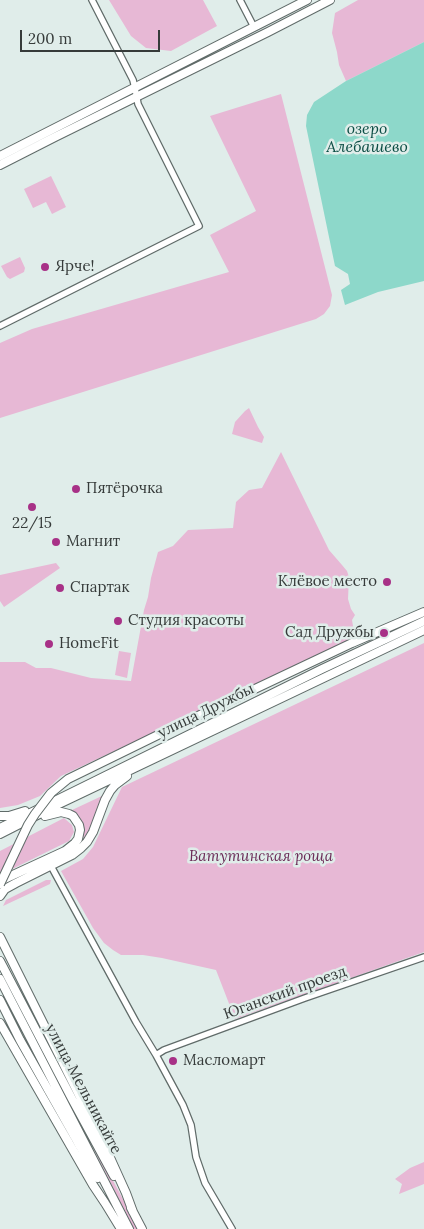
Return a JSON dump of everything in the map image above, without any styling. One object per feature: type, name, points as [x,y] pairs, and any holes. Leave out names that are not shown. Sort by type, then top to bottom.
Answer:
[{"type":"main road","points":[[0,156],[307,0]]},
{"type":"main road","points":[[0,166],[330,0]]},
{"type":"main road","points":[[0,882],[32,819],[43,803],[68,778],[352,643],[424,612]]},
{"type":"main road","name":"улица Дружбы","points":[[0,828],[322,669],[424,622]]},
{"type":"main road","name":"улица Дружбы","points":[[0,834],[424,630]]},
{"type":"main road","points":[[0,896],[5,889],[72,855],[87,842],[93,832],[104,800],[114,785],[156,758]]},
{"type":"main road","points":[[0,816],[18,814],[35,806],[57,800]]},
{"type":"main road","points":[[0,882],[65,851],[78,839],[80,830],[76,820],[70,814],[61,812],[14,827]]},
{"type":"main road","points":[[0,937],[107,1151],[134,1212]]},
{"type":"main road","name":"улица Мельникайте","points":[[0,961],[129,1229]]},
{"type":"main road","name":"улица Мельникайте","points":[[0,979],[142,1229]]},
{"type":"main road","points":[[0,1000],[20,1040],[96,1175],[124,1218]]},
{"type":"main road","points":[[0,1023],[93,1185],[121,1229]]},
{"type":"street","points":[[0,326],[199,226],[138,104],[133,80],[92,0]]},
{"type":"street","points":[[240,0],[254,27]]},
{"type":"street","points":[[51,866],[183,1105],[191,1125],[196,1157],[205,1183],[232,1229]]},
{"type":"street","name":"Юганский проезд","points":[[156,1055],[164,1050],[424,956]]},
{"type":"green space","points":[[109,0],[203,0],[217,26],[171,51],[146,48],[131,36]]},
{"type":"green space","points":[[358,0],[424,0],[424,42],[346,81],[339,65],[332,33],[335,13]]},
{"type":"green space","points":[[281,94],[332,295],[330,306],[324,314],[316,319],[0,418],[0,343],[32,329],[229,272],[210,235],[256,211],[210,116]]},
{"type":"green space","points":[[51,176],[66,207],[52,214],[46,202],[33,208],[24,189]]},
{"type":"green space","points":[[20,257],[25,268],[24,272],[10,279],[1,266]]},
{"type":"green space","points":[[249,408],[264,437],[262,443],[232,434],[235,422]]},
{"type":"green space","points":[[281,452],[329,550],[347,571],[349,577],[348,599],[355,615],[352,620],[358,637],[61,776],[40,796],[18,805],[0,808],[0,662],[25,662],[36,668],[51,668],[91,678],[131,681],[144,610],[158,552],[173,546],[188,530],[233,528],[236,502],[249,490],[262,488]]},
{"type":"green space","points":[[56,563],[60,568],[4,607],[0,601],[0,575]]},
{"type":"green space","name":"Ватутинская роща","points":[[424,643],[424,952],[235,1019],[216,970],[143,955],[121,955],[104,943],[93,928],[61,871],[83,859],[93,847],[122,787]]},
{"type":"green space","points":[[119,651],[131,653],[127,678],[115,675]]},
{"type":"green space","points":[[104,795],[90,830],[80,842],[83,827],[81,820],[72,810]]},
{"type":"green space","points":[[64,818],[72,825],[74,832],[69,841],[0,875],[0,851]]},
{"type":"green space","points":[[46,880],[51,880],[50,884],[3,906],[6,900]]},
{"type":"green space","points":[[82,1123],[139,1229],[134,1229]]},
{"type":"green space","points":[[424,1162],[424,1184],[399,1194],[402,1184],[395,1179],[410,1168]]},
{"type":"water","name":"озеро Алебашево","points":[[424,42],[424,281],[378,292],[345,305],[341,290],[350,284],[348,274],[335,266],[306,126],[307,115],[314,102],[346,81]]},
{"type":"place","name":"Ярче!","points":[[45,267]]},
{"type":"place","name":"Пятёрочка","points":[[76,489]]},
{"type":"place","name":"22/15","points":[[32,507]]},
{"type":"place","name":"Магнит","points":[[56,542]]},
{"type":"place","name":"Клёвое место","points":[[387,582]]},
{"type":"place","name":"Спартак","points":[[60,588]]},
{"type":"place","name":"Студия красоты","points":[[118,621]]},
{"type":"place","name":"Сад Дружбы","points":[[384,633]]},
{"type":"place","name":"HomeFit","points":[[49,644]]},
{"type":"place","name":"Масломарт","points":[[173,1061]]}]
